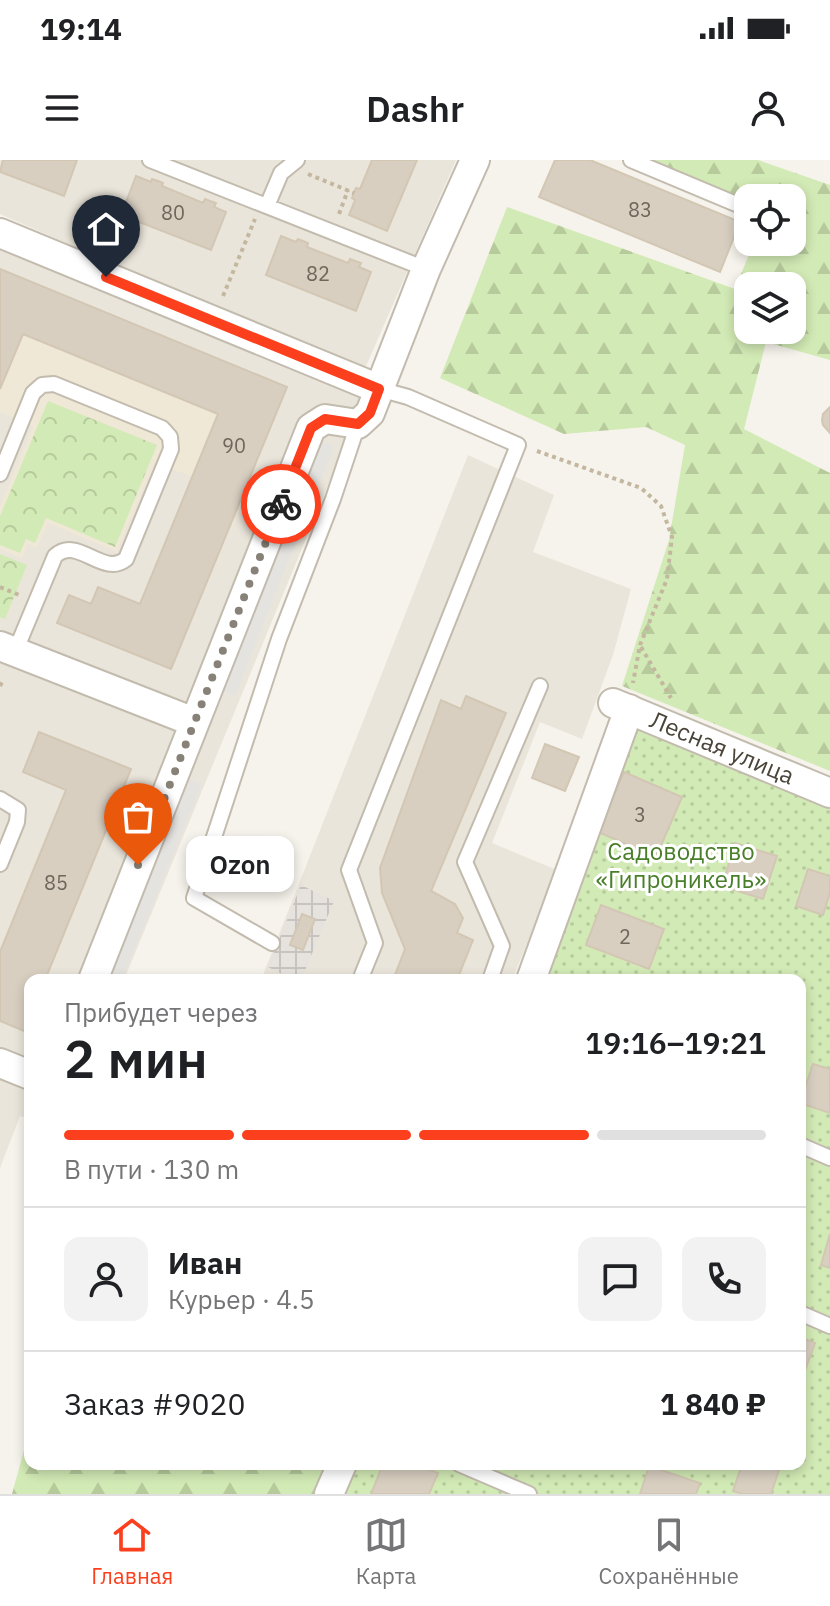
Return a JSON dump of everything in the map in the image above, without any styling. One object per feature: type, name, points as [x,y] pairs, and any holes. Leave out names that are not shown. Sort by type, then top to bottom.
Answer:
[{"type":"street","points":[[95,974],[311,428],[325,419],[358,424],[370,413],[426,269],[475,160]]},
{"type":"street","points":[[0,233],[379,389]]},
{"type":"street","points":[[8,649],[194,722]]},
{"type":"street","points":[[533,974],[620,706]]},
{"type":"street","name":"Лесная улица","points":[[620,706],[830,793]]},
{"type":"street","points":[[0,1063],[24,1073]]},
{"type":"street","points":[[329,1494],[339,1470]]},
{"type":"lane","points":[[150,160],[426,269]]},
{"type":"lane","points":[[631,160],[734,203]]},
{"type":"lane","points":[[264,205],[281,173],[293,163]]},
{"type":"lane","points":[[0,474],[33,393],[42,385],[54,384],[162,428],[170,437],[171,449],[126,559],[112,565],[72,549],[62,550],[55,556],[8,649]]},
{"type":"lane","points":[[362,974],[375,943],[349,870],[518,445],[408,397],[379,389]]},
{"type":"lane","points":[[272,943],[194,898],[279,639],[333,499],[358,424]]},
{"type":"lane","points":[[492,974],[502,946],[465,862],[540,686]]},
{"type":"lane","points":[[0,799],[18,810],[17,822],[0,864]]},
{"type":"lane","points":[[806,1148],[830,1158]]},
{"type":"lane","points":[[806,1316],[830,1326]]},
{"type":"lane","points":[[473,1470],[529,1494]]},
{"type":"path","points":[[293,163],[351,192],[331,232]]},
{"type":"path","points":[[231,277],[264,205]]},
{"type":"path","points":[[518,445],[641,488],[661,506],[672,537],[667,579],[640,645],[620,706]]},
{"type":"path","points":[[640,645],[671,698]]},
{"type":"path","points":[[0,686],[3,680]]},
{"type":"shaded area","points":[[0,160],[456,160],[363,373],[0,214]]},
{"type":"shaded area","points":[[0,248],[364,398],[126,974],[24,974],[24,1117],[20,1116],[0,1168]]},
{"type":"shaded area","points":[[23,334],[218,414],[193,477],[155,462],[117,552],[48,523],[37,548],[28,544],[22,558],[0,549],[0,506],[33,426],[0,412],[0,389]]},
{"type":"shaded area","points":[[315,439],[334,446],[235,696],[216,688]]},
{"type":"shaded area","points":[[468,455],[554,495],[533,552],[631,589],[613,655],[582,739],[540,722],[492,843],[557,870],[514,974],[263,974]]},
{"type":"shaded area","points":[[183,776],[202,784],[124,974],[102,974]]},
{"type":"shaded area","points":[[301,885],[334,901],[304,974],[282,974],[268,967]]},
{"type":"green space","points":[[651,160],[758,160],[830,185],[830,360],[773,344],[806,344],[806,272],[742,272],[748,256],[806,256],[806,184],[734,184],[734,208]]},
{"type":"green space","points":[[507,207],[734,289],[734,344],[765,344],[744,429],[830,473],[830,771],[622,686],[669,540],[685,445],[646,427],[564,434],[440,378]]},
{"type":"green space","points":[[48,401],[157,445],[115,547],[46,518],[35,543],[26,539],[20,553],[0,545],[0,516]]},
{"type":"green space","points":[[0,554],[27,565],[5,619],[0,617]]},
{"type":"green space","name":"Садоводство «Гипроникель»","points":[[613,712],[830,805],[830,1494],[317,1494],[327,1470],[806,1470],[806,974],[520,974]]},
{"type":"green space","points":[[24,1450],[24,1470],[327,1470],[317,1494],[12,1494]]},
{"type":"building","points":[[3,160],[77,160],[64,196],[0,172]]},
{"type":"building","points":[[372,160],[417,160],[387,231],[349,215],[356,188],[360,189]]},
{"type":"building","points":[[555,160],[590,160],[734,220],[734,237],[720,272],[539,197]]},
{"type":"building","points":[[136,176],[163,183],[162,186],[203,203],[205,199],[216,203],[214,207],[226,212],[211,250],[121,215]]},
{"type":"building","points":[[281,236],[308,243],[307,247],[348,263],[350,259],[361,263],[359,267],[371,272],[356,311],[266,275]]},
{"type":"building","points":[[0,269],[287,387],[171,669],[57,623],[69,595],[91,604],[98,587],[140,604],[218,414],[23,334],[0,389]]},
{"type":"building","points":[[830,407],[830,433],[822,420]]},
{"type":"building","points":[[466,696],[506,713],[431,891],[455,904],[463,918],[457,933],[473,940],[459,974],[395,974],[405,949],[382,893],[380,868],[441,700],[461,709]]},
{"type":"building","points":[[39,732],[131,769],[47,974],[24,974],[24,1031],[0,1021],[0,952],[66,790],[23,772]]},
{"type":"building","points":[[545,744],[579,757],[565,791],[532,778]]},
{"type":"building","points":[[624,772],[682,797],[656,857],[598,832]]},
{"type":"building","points":[[735,843],[777,856],[763,899],[722,886]]},
{"type":"building","points":[[808,869],[830,876],[830,893],[823,915],[796,906]]},
{"type":"building","points":[[601,905],[664,929],[649,969],[586,945]]},
{"type":"building","points":[[302,914],[315,919],[303,950],[290,945]]},
{"type":"building","points":[[813,1064],[830,1069],[830,1113],[806,1105],[806,1085]]},
{"type":"building","points":[[830,1234],[830,1268],[821,1265]]},
{"type":"building","points":[[806,1339],[815,1343],[806,1368]]},
{"type":"building","points":[[381,1470],[430,1470],[438,1473],[429,1494],[371,1494]]},
{"type":"building","points":[[648,1470],[661,1470],[700,1483],[696,1494],[640,1494]]},
{"type":"building","points":[[740,1470],[779,1470],[771,1494],[733,1491]]},
{"type":"way so far","points":[[138,865],[281,504]]},
{"type":"place","name":"Ozon","points":[[138,865]]},
{"type":"route","points":[[106,277],[379,389],[370,413],[358,424],[325,419],[311,428],[281,504]]}]
